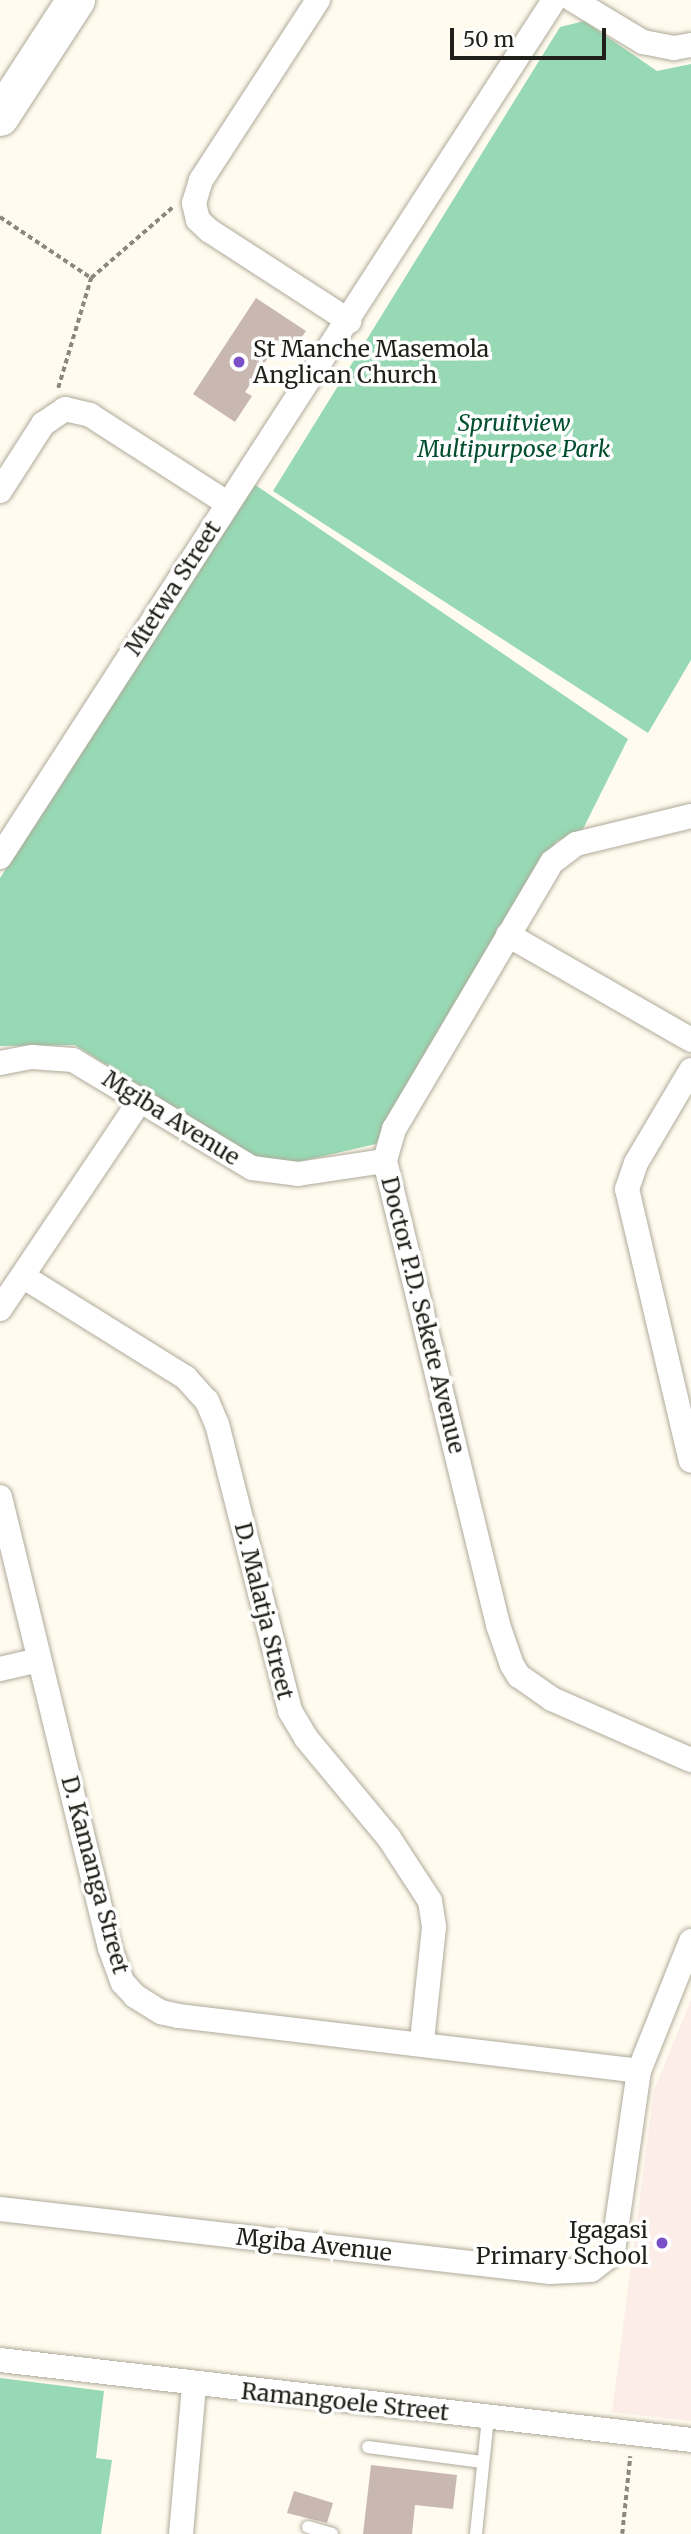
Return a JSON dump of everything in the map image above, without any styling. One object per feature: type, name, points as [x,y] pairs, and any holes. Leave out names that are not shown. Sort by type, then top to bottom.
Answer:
[{"type":"highway","points":[[0,117],[76,0]]},
{"type":"street","points":[[318,0],[201,180],[194,203],[198,220],[210,231],[349,321]]},
{"type":"street","name":"Mtetwa Street","points":[[0,857],[227,503],[349,321],[554,0]]},
{"type":"street","points":[[573,0],[643,42],[666,48],[691,45]]},
{"type":"street","points":[[0,491],[43,424],[65,409],[90,415],[227,503]]},
{"type":"street","name":"Doctor P.D. Sekete Avenue","points":[[691,816],[595,838],[564,851],[542,876],[394,1129],[385,1161],[498,1625],[512,1665],[519,1676],[551,1699],[691,1760]]},
{"type":"street","points":[[508,935],[691,1040]]},
{"type":"street","name":"Mgiba Avenue","points":[[0,1063],[32,1057],[73,1060],[252,1168],[298,1174],[385,1161]]},
{"type":"street","points":[[691,1070],[636,1163],[627,1189],[680,1364],[691,1461]]},
{"type":"street","points":[[0,1309],[141,1099]]},
{"type":"street","name":"D. Malatja Street","points":[[24,1277],[186,1378],[207,1401],[217,1424],[290,1712],[306,1738],[388,1838],[430,1901],[433,1939],[422,2042]]},
{"type":"street","name":"D. Kamanga Street","points":[[0,1497],[110,1948],[123,1983],[135,1996],[160,2012],[179,2016],[422,2042],[639,2071]]},
{"type":"street","points":[[0,1669],[39,1660]]},
{"type":"street","points":[[639,2071],[691,1941]]},
{"type":"street","name":"Mgiba Avenue","points":[[0,2209],[567,2273],[591,2270],[602,2263],[614,2244],[639,2071]]},
{"type":"street","name":"Ramangoele Street","points":[[0,2360],[194,2385],[691,2440]]},
{"type":"street","points":[[181,2534],[194,2385]]},
{"type":"lane","points":[[476,2534],[488,2417]]},
{"type":"lane","points":[[368,2447],[482,2462]]},
{"type":"lane","points":[[308,2527],[332,2534]]},
{"type":"path","points":[[65,409],[58,397],[59,376],[91,278],[178,203],[194,203]]},
{"type":"path","points":[[0,217],[91,278]]},
{"type":"path","points":[[622,2534],[632,2433]]},
{"type":"shaded area","name":"Igagasi Primary School","points":[[691,2000],[691,2421],[612,2412],[654,2090]]},
{"type":"green space","name":"Spruitview Multipurpose Park","points":[[584,21],[657,71],[691,64],[691,660],[648,733],[273,491],[560,27]]},
{"type":"green space","points":[[254,484],[628,739],[583,829],[557,841],[527,883],[376,1144],[289,1164],[260,1161],[75,1045],[0,1046],[0,878]]},
{"type":"green space","points":[[0,2378],[104,2391],[96,2458],[112,2460],[101,2534],[0,2534]]},
{"type":"building","name":"St Manche Masemola Anglican Church","points":[[256,298],[306,331],[291,352],[278,343],[245,392],[252,396],[235,422],[193,394]]},
{"type":"building","points":[[371,2465],[457,2475],[453,2509],[415,2505],[412,2534],[363,2534]]},
{"type":"building","points":[[294,2491],[333,2503],[327,2523],[287,2513]]},
{"type":"place","name":"St Manche Masemola Anglican Church","points":[[239,362]]},
{"type":"place","name":"Igagasi Primary School","points":[[662,2243]]}]
